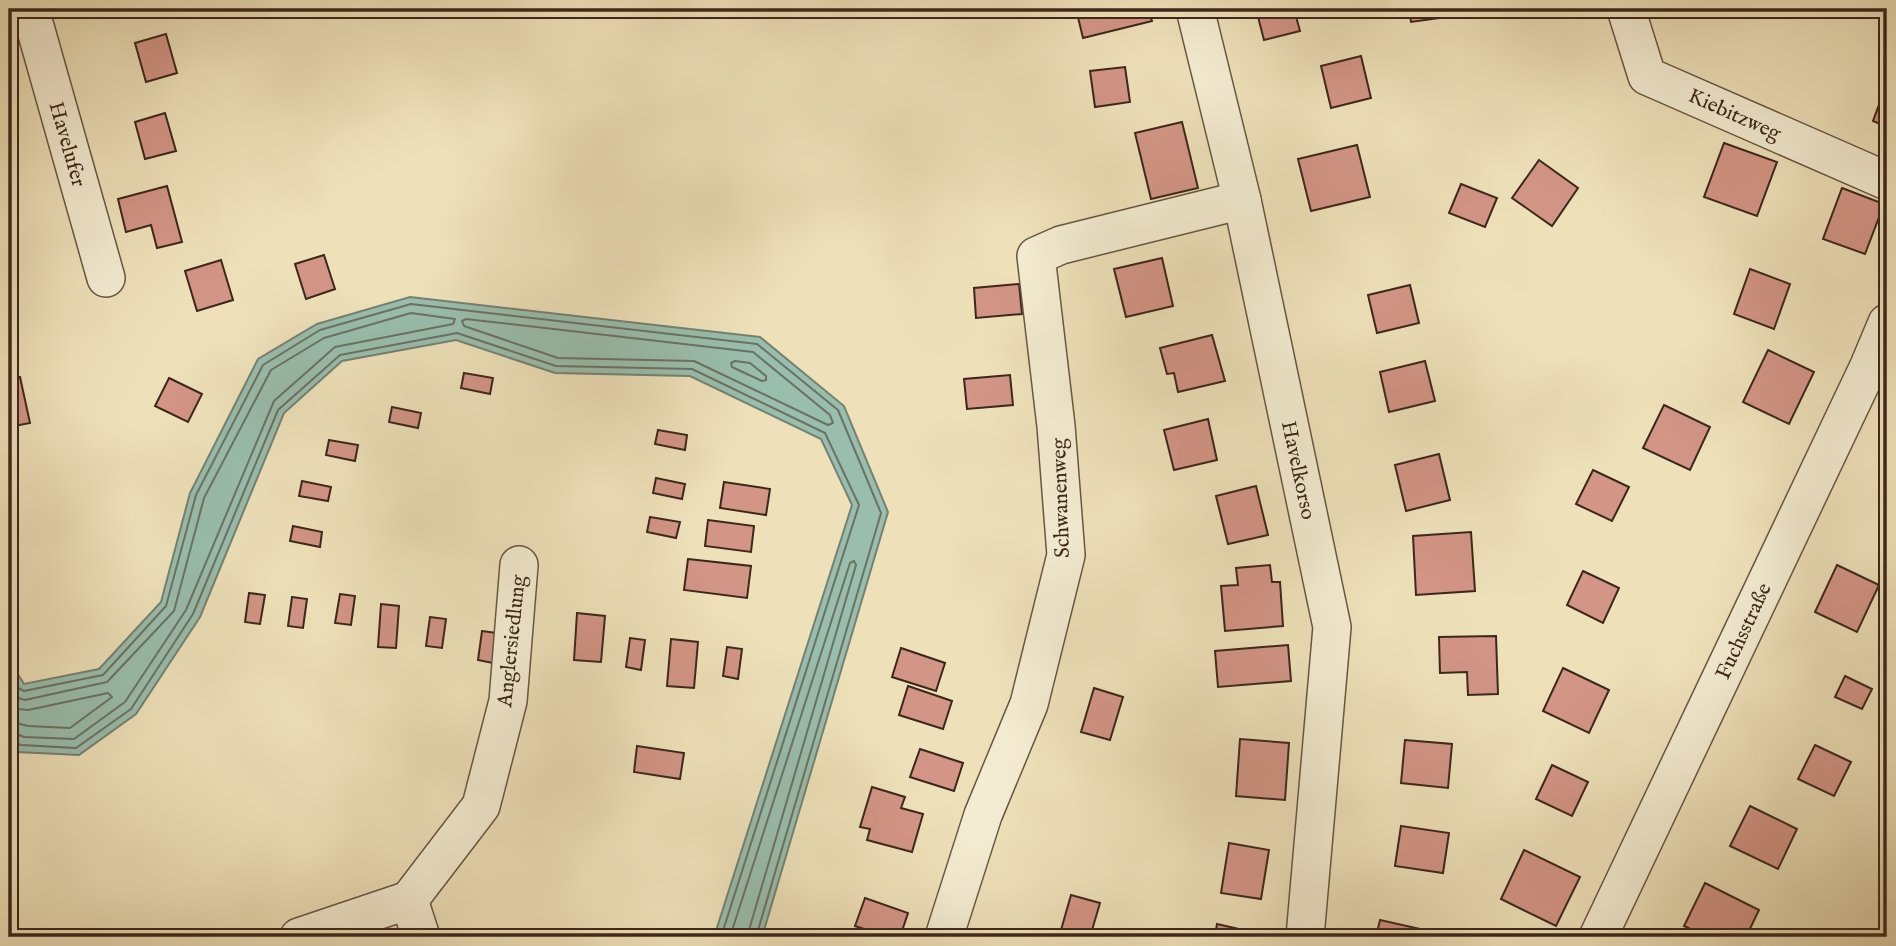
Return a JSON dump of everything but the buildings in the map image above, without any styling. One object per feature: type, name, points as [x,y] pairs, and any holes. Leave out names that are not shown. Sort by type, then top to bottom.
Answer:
[{"type":"street","name":"Havelufer","points":[[30,9],[106,278]]},
{"type":"street","name":"Havelkorso","points":[[1195,9],[1242,200],[1332,627],[1305,937]]},
{"type":"street","name":"Kiebitzweg","points":[[1626,9],[1647,76],[1887,181]]},
{"type":"street","name":"Schwanenweg","points":[[944,937],[984,815],[1029,704],[1066,555],[1056,426],[1035,256],[1061,245],[1242,200]]},
{"type":"street","name":"Fuchsstraße","points":[[1598,937],[1887,323]]},
{"type":"street","name":"Anglersiedlung","points":[[409,900],[481,806],[508,701],[519,565]]},
{"type":"street","points":[[299,937],[409,900],[421,937]]},
{"type":"water","points":[[410,297],[760,337],[844,406],[888,512],[762,937],[714,937],[852,505],[821,439],[690,376],[555,373],[456,340],[342,361],[284,413],[200,617],[136,714],[79,755],[17,752],[9,744],[9,660],[24,684],[99,669],[161,602],[190,493],[258,359],[317,324]]}]
